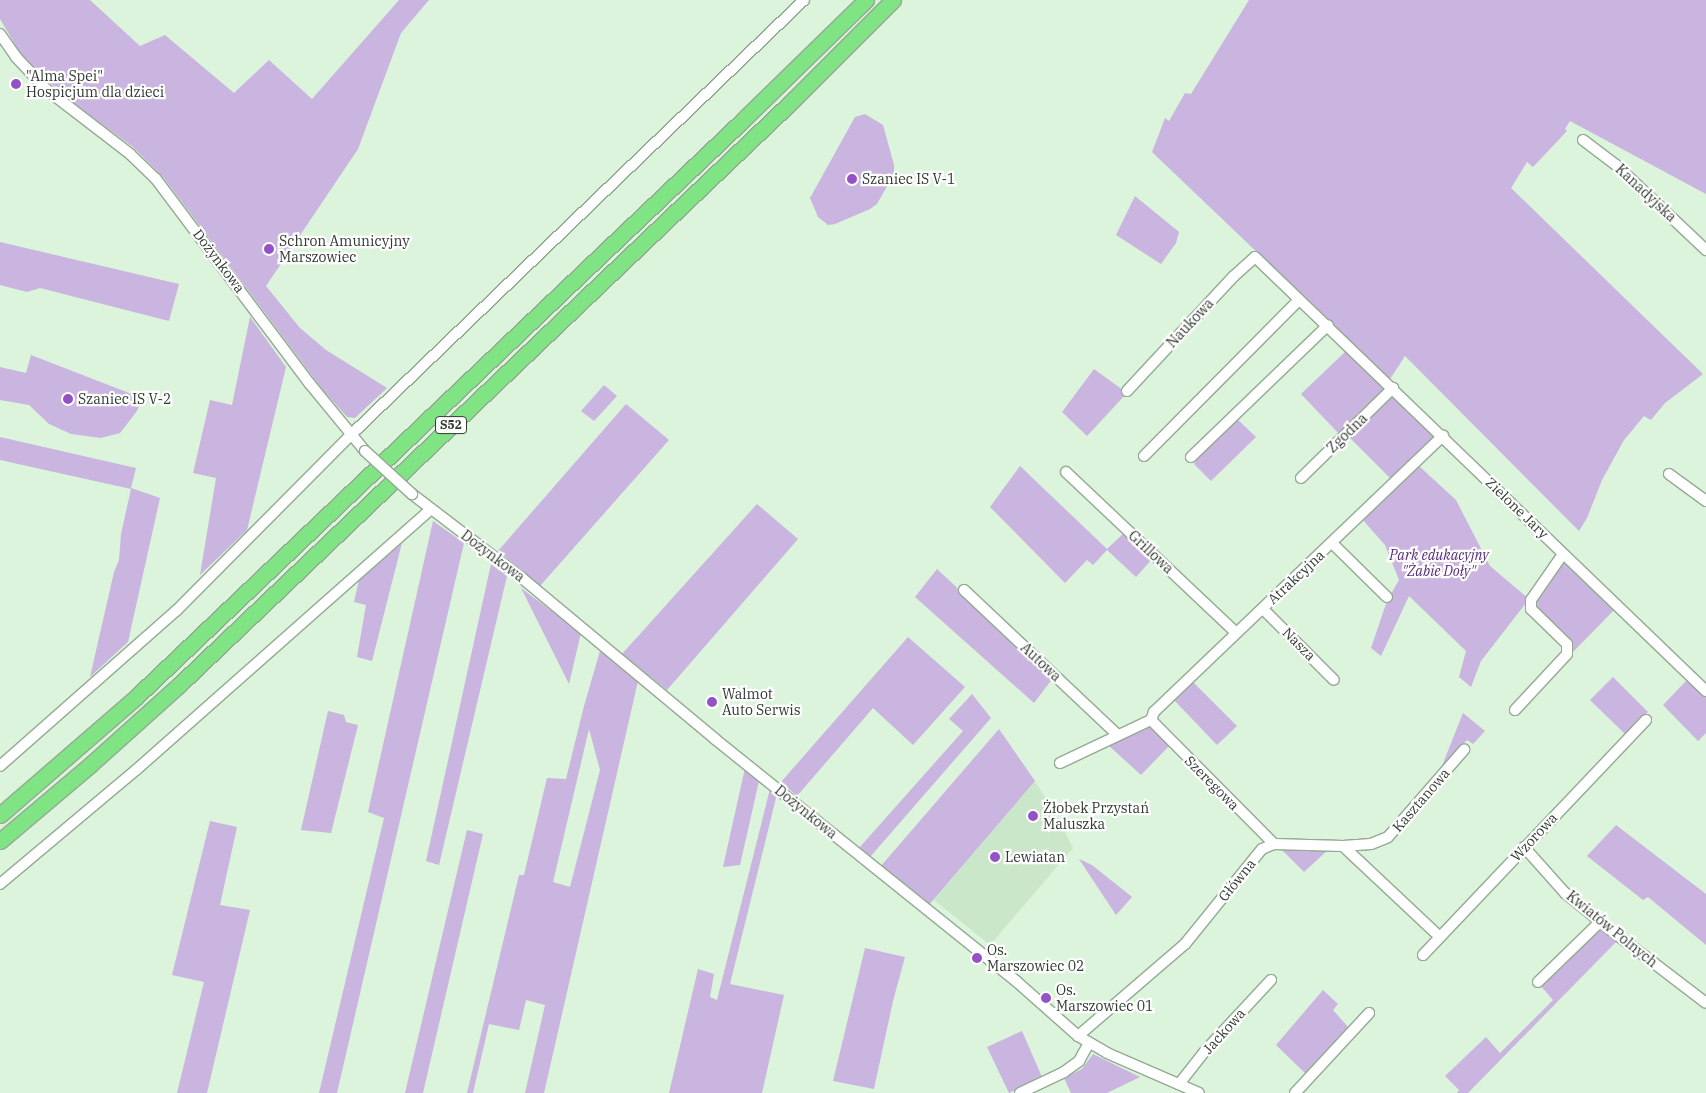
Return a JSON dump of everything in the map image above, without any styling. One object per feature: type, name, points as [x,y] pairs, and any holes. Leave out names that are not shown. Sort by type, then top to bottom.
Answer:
[{"type":"highway","name":"S52","points":[[0,815],[81,747],[157,677],[738,125],[866,0]]},
{"type":"highway","name":"S52","points":[[0,841],[91,764],[179,685],[782,111],[893,0]]},
{"type":"street","points":[[0,766],[176,611],[351,436],[804,0]]},
{"type":"street","name":"Dożynkowa","points":[[0,34],[16,57],[47,90],[130,154],[156,179],[351,436],[412,494],[522,578],[707,732],[1016,982],[1078,1036],[1147,1072],[1199,1093]]},
{"type":"street","name":"Kanadyjska","points":[[1583,140],[1616,165],[1706,250]]},
{"type":"street","name":"Zielone Jary","points":[[1255,257],[1328,325],[1706,691]]},
{"type":"street","name":"Naukowa","points":[[1127,391],[1239,271],[1255,257]]},
{"type":"street","points":[[1144,456],[1300,300]]},
{"type":"street","points":[[1191,457],[1328,325]]},
{"type":"street","name":"Zgodna","points":[[1301,478],[1393,388]]},
{"type":"street","name":"Atrakcyjna","points":[[1151,720],[1154,712],[1443,436]]},
{"type":"street","name":"Grillowa","points":[[1066,472],[1236,633]]},
{"type":"street","points":[[1670,474],[1706,501]]},
{"type":"street","points":[[0,884],[136,770],[431,509]]},
{"type":"street","points":[[1332,543],[1387,598]]},
{"type":"street","points":[[1515,710],[1566,654],[1567,644],[1530,609],[1531,600],[1563,554]]},
{"type":"street","name":"Autowa","points":[[964,590],[1118,734]]},
{"type":"street","name":"Nasza","points":[[1263,608],[1334,680]]},
{"type":"street","points":[[1060,762],[1151,720]]},
{"type":"street","name":"Szeregowa","points":[[1151,720],[1274,844]]},
{"type":"street","name":"Wzorowa","points":[[1423,955],[1646,720]]},
{"type":"street","name":"Kasztanowa","points":[[1343,846],[1371,844],[1388,837],[1464,750]]},
{"type":"street","points":[[1274,844],[1343,846],[1439,936]]},
{"type":"street","name":"Główna","points":[[1078,1036],[1185,944],[1262,849],[1274,844]]},
{"type":"street","name":"Kwiatów Polnych","points":[[1524,848],[1565,893],[1706,1003]]},
{"type":"street","points":[[1538,982],[1600,922]]},
{"type":"street","name":"Jackowa","points":[[1179,1084],[1205,1051],[1271,980]]},
{"type":"street","points":[[1295,1093],[1368,1013]]},
{"type":"street","points":[[1020,1093],[1064,1072],[1079,1061],[1089,1043]]},
{"type":"shaded area","points":[[1035,781],[1057,816],[1073,848],[990,945],[934,900]]},
{"type":"green space","points":[[0,0],[90,0],[140,46],[165,35],[234,93],[269,60],[312,99],[399,0],[429,0],[401,33],[358,149],[266,286],[300,328],[326,350],[387,388],[355,418],[347,417],[322,389],[163,177],[133,147],[73,103],[33,68],[20,53],[0,19]]},
{"type":"green space","points":[[1249,0],[1706,0],[1706,194],[1570,121],[1565,129],[1567,131],[1533,167],[1527,162],[1511,188],[1703,374],[1665,403],[1651,420],[1644,416],[1624,440],[1602,480],[1587,518],[1579,531],[1405,356],[1390,379],[1152,152],[1165,118],[1169,121],[1185,93],[1191,94]]},
{"type":"green space","points":[[865,114],[883,125],[894,165],[894,174],[877,204],[870,209],[835,224],[828,225],[818,217],[810,198],[855,117]]},
{"type":"green space","points":[[1135,196],[1179,232],[1176,243],[1161,264],[1116,235]]},
{"type":"green space","points":[[0,242],[179,284],[169,321],[40,288],[27,292],[0,285]]},
{"type":"green space","points":[[250,317],[286,367],[247,530],[200,575],[216,478],[193,473],[210,400],[232,405]]},
{"type":"green space","points":[[1347,350],[1384,387],[1381,395],[1341,436],[1301,394]]},
{"type":"green space","points":[[31,355],[142,398],[137,411],[120,433],[101,438],[71,434],[49,424],[29,405],[0,400],[0,367],[26,373]]},
{"type":"green space","points":[[1094,369],[1127,393],[1087,436],[1062,412]]},
{"type":"green space","points":[[604,385],[617,396],[594,421],[581,411]]},
{"type":"green space","points":[[1395,394],[1438,437],[1392,480],[1349,437]]},
{"type":"green space","points":[[626,404],[669,440],[540,586],[498,551]]},
{"type":"green space","points":[[1236,418],[1256,437],[1211,481],[1194,464],[1200,454]]},
{"type":"green space","points":[[0,437],[136,468],[131,488],[160,498],[128,642],[90,677],[114,572],[119,560],[121,534],[131,489],[0,460]]},
{"type":"green space","points":[[1020,466],[1107,549],[1126,531],[1154,557],[1136,577],[1107,550],[1093,565],[1087,560],[1065,583],[990,507]]},
{"type":"green space","name":"Park edukacyjny \"Żabie Doły\"","points":[[1419,466],[1456,500],[1490,566],[1529,599],[1481,661],[1471,687],[1459,677],[1466,651],[1409,596],[1381,656],[1371,648],[1387,601],[1399,580],[1385,545],[1362,519]]},
{"type":"green space","points":[[757,504],[798,539],[667,690],[622,654]]},
{"type":"green space","points":[[433,521],[464,543],[337,1093],[319,1093],[384,818],[368,812]]},
{"type":"green space","points":[[402,543],[372,661],[357,657],[366,605],[354,602],[359,580]]},
{"type":"green space","points":[[1563,561],[1567,561],[1616,608],[1572,653],[1535,608],[1534,600]]},
{"type":"green space","points":[[491,564],[507,576],[439,865],[426,861]]},
{"type":"green space","points":[[937,569],[1053,678],[1034,703],[915,597]]},
{"type":"green space","points":[[521,588],[581,633],[569,684]]},
{"type":"green space","points":[[908,637],[965,687],[913,745],[873,708],[797,796],[781,782]]},
{"type":"green space","points":[[600,651],[638,681],[544,1093],[525,1093],[545,1005],[526,1000],[519,1030],[489,1024],[473,1093],[467,1093],[519,875],[524,875],[547,778],[566,779]],"holes":[[[589,729],[600,770],[570,887],[553,882]]]},
{"type":"green space","points":[[1613,677],[1648,712],[1625,734],[1590,700]]},
{"type":"green space","points":[[1689,678],[1706,693],[1706,733],[1698,741],[1663,705]]},
{"type":"green space","points":[[1191,680],[1237,726],[1217,745],[1173,699]]},
{"type":"green space","points":[[972,694],[991,718],[870,857],[859,848],[963,731],[949,719]]},
{"type":"green space","points":[[328,711],[344,715],[346,722],[358,725],[331,833],[301,830]]},
{"type":"green space","points":[[1463,713],[1485,731],[1473,744],[1467,740],[1442,766]]},
{"type":"green space","points":[[1149,724],[1169,746],[1141,775],[1107,744]]},
{"type":"green space","points":[[999,729],[1035,781],[929,905],[881,866]]},
{"type":"green space","points":[[745,768],[759,781],[740,865],[723,867]]},
{"type":"green space","points":[[770,789],[777,794],[730,984],[784,995],[762,1093],[669,1093],[698,969],[714,974],[710,997],[717,1000]]},
{"type":"green space","points":[[210,821],[237,827],[220,905],[250,910],[207,1093],[177,1093],[204,982],[172,975]]},
{"type":"green space","points":[[1616,825],[1706,894],[1706,945],[1648,897],[1643,900],[1587,856]]},
{"type":"green space","points":[[467,830],[483,834],[423,1093],[405,1093]]},
{"type":"green space","points":[[1278,846],[1330,848],[1304,872]]},
{"type":"green space","points":[[1079,859],[1092,865],[1132,897],[1116,915]]},
{"type":"green space","points":[[1601,926],[1618,940],[1468,1093],[1457,1093],[1459,1090],[1445,1076],[1486,1037],[1500,1053],[1553,1000],[1540,985]]},
{"type":"green space","points":[[865,948],[905,957],[893,1001],[874,1089],[833,1081]]},
{"type":"green space","points":[[1323,990],[1338,1004],[1333,1010],[1349,1028],[1307,1075],[1276,1045]]},
{"type":"green space","points":[[1022,1031],[1042,1077],[1009,1093],[987,1047]]},
{"type":"green space","points":[[1093,1054],[1140,1077],[1107,1093],[1071,1093],[1064,1078],[1082,1069]]},
{"type":"place","name":"\"Alma Spei\" Hospicjum dla dzieci","points":[[16,84]]},
{"type":"place","name":"Szaniec IS V-1","points":[[852,179]]},
{"type":"place","name":"Schron Amunicyjny Marszowiec","points":[[269,249]]},
{"type":"place","name":"Szaniec IS V-2","points":[[68,399]]},
{"type":"place","name":"Walmot Auto Serwis","points":[[712,702]]},
{"type":"place","name":"Żłobek Przystań Maluszka","points":[[1033,816]]},
{"type":"place","name":"Lewiatan","points":[[995,857]]},
{"type":"place","name":"Os. Marszowiec 02","points":[[977,958]]},
{"type":"place","name":"Os. Marszowiec 01","points":[[1046,998]]}]
